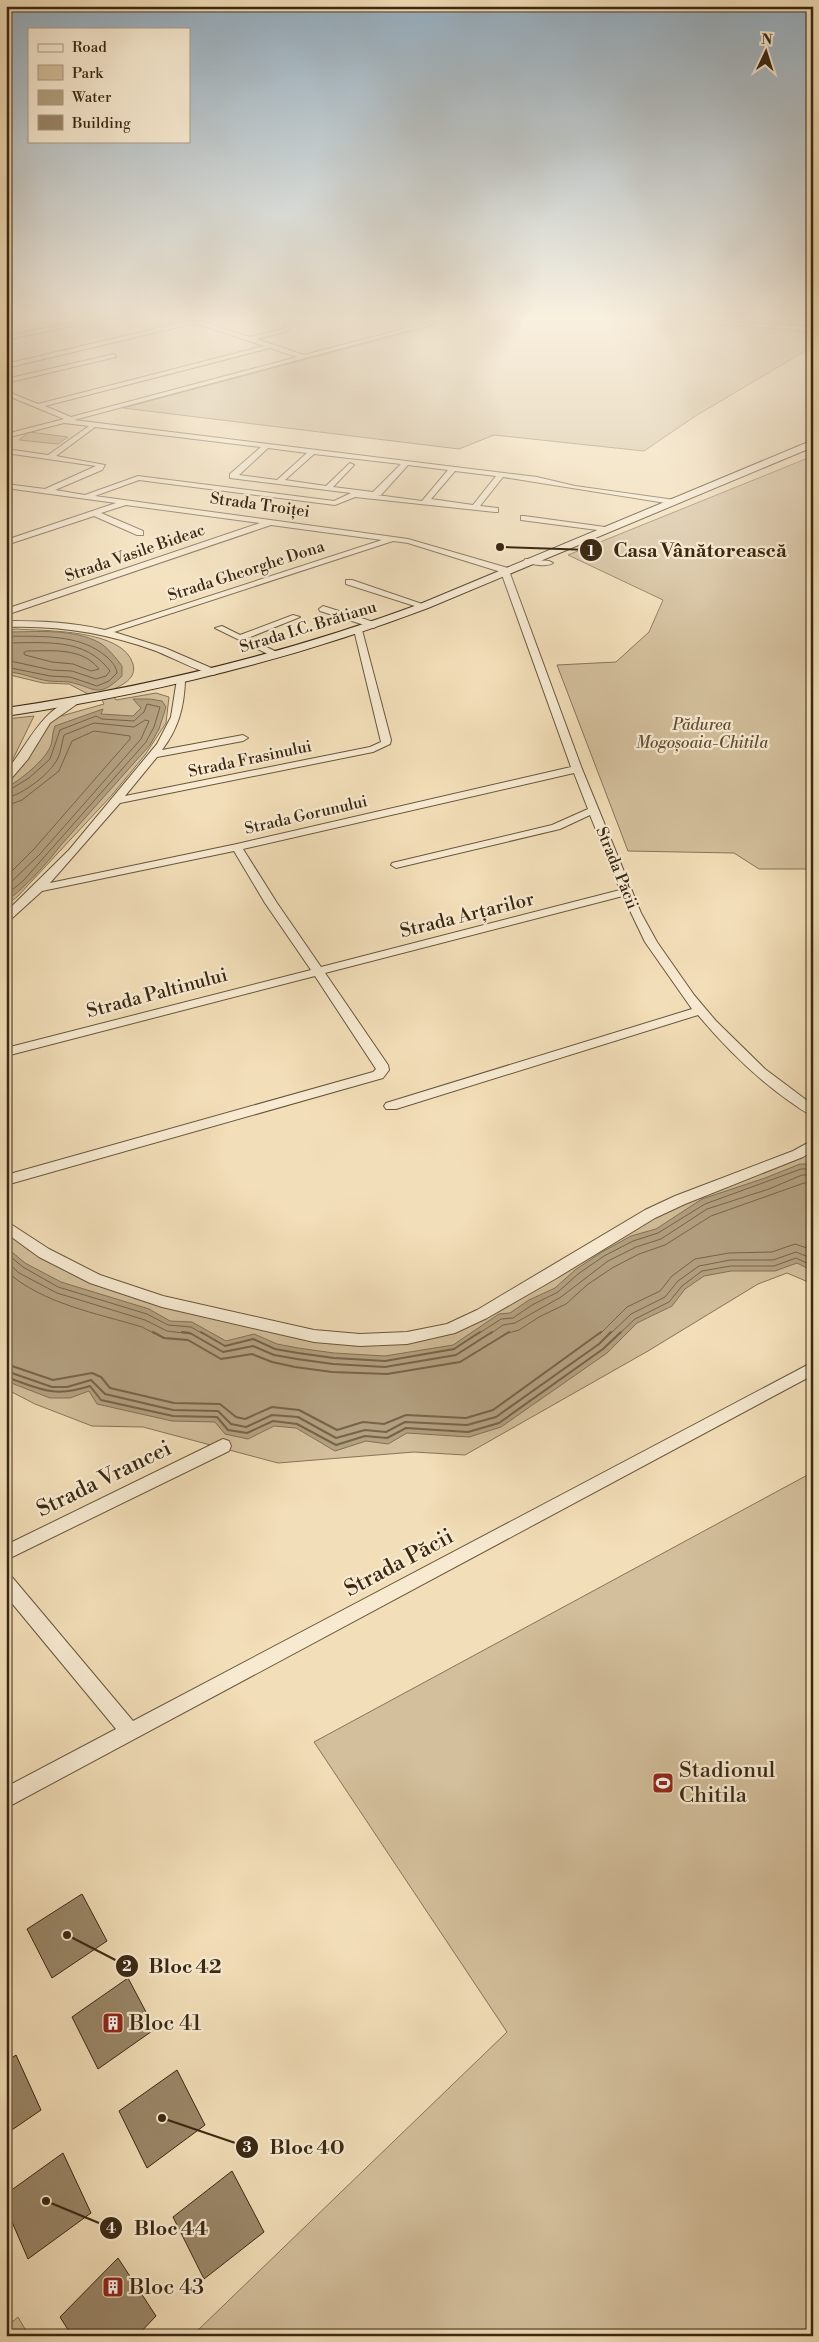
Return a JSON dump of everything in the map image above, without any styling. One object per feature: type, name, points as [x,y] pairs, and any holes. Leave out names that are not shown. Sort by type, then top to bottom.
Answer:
[{"type":"main road","points":[[605,529],[813,443]]},
{"type":"main road","name":"Strada I.C. Brătianu","points":[[6,712],[74,702],[180,681],[358,630],[424,606],[605,529]]},
{"type":"street","points":[[6,436],[28,430]]},
{"type":"street","points":[[50,457],[87,430]]},
{"type":"street","points":[[146,430],[536,479],[575,488],[672,502]]},
{"type":"street","points":[[266,446],[233,476],[376,494],[406,463]]},
{"type":"street","points":[[6,451],[101,465],[99,468],[47,491]]},
{"type":"street","points":[[279,482],[312,452]]},
{"type":"street","points":[[328,488],[350,465]]},
{"type":"street","points":[[454,469],[426,501],[495,510]]},
{"type":"street","points":[[475,507],[501,475]]},
{"type":"street","points":[[86,496],[138,478],[335,503],[354,496],[430,504]]},
{"type":"street","name":"Strada Troiței","points":[[6,486],[393,539],[434,547],[505,570]]},
{"type":"street","points":[[6,493],[23,488]]},
{"type":"street","points":[[6,543],[127,502]]},
{"type":"street","points":[[94,513],[140,533]]},
{"type":"street","points":[[524,518],[605,529]]},
{"type":"street","name":"Strada Vasile Bideac","points":[[6,612],[273,522]]},
{"type":"street","name":"Strada Gheorghe Dona","points":[[108,631],[393,539]]},
{"type":"street","points":[[528,561],[550,563]]},
{"type":"street","name":"Strada Păcii","points":[[505,570],[577,769],[626,892],[645,933],[667,967],[701,1010],[750,1063],[783,1092],[813,1111]]},
{"type":"street","points":[[349,582],[424,606]]},
{"type":"street","points":[[323,609],[374,625]]},
{"type":"street","points":[[240,638],[296,617]]},
{"type":"street","points":[[6,624],[52,624],[108,631],[157,647],[214,672]]},
{"type":"street","points":[[219,628],[276,655]]},
{"type":"street","name":"Strada Frasinului","points":[[117,800],[155,794],[373,749],[385,744],[386,740],[358,630]]},
{"type":"street","points":[[6,918],[41,888],[79,847],[152,755],[174,722],[180,701],[180,681]]},
{"type":"street","points":[[6,778],[24,757],[46,721],[74,702]]},
{"type":"street","points":[[152,755],[243,738]]},
{"type":"street","name":"Strada Gorunului","points":[[41,888],[237,847],[577,769]]},
{"type":"street","points":[[396,865],[556,827],[593,810]]},
{"type":"street","points":[[6,1180],[378,1075],[383,1070],[382,1065],[271,903],[237,847]]},
{"type":"street","name":"Strada Arțarilor","points":[[317,971],[626,892]]},
{"type":"street","name":"Strada Paltinului","points":[[6,1052],[317,971]]},
{"type":"street","points":[[391,1106],[701,1010]]},
{"type":"street","points":[[6,1226],[44,1253],[95,1279],[162,1301],[314,1336],[360,1340],[406,1338],[450,1329],[482,1314],[650,1214],[680,1200],[798,1154],[813,1145]]},
{"type":"street","name":"Strada Păcii","points":[[6,1798],[813,1368]]},
{"type":"street","name":"Strada Vrancei","points":[[6,1553],[223,1446]]},
{"type":"street","points":[[6,1583],[130,1732]]},
{"type":"green space","points":[[306,430],[674,430],[644,451],[494,435],[459,449]]},
{"type":"green space","points":[[29,432],[68,437],[58,444],[19,440]]},
{"type":"green space","name":"Pădurea Mogoșoaia-Chitila","points":[[813,456],[813,869],[759,869],[734,853],[628,851],[557,665],[616,662],[649,632],[663,600],[568,555]]},
{"type":"green space","points":[[16,629],[82,634],[115,644],[126,653],[134,669],[131,678],[110,691],[116,700],[156,693],[169,697],[166,723],[145,755],[112,795],[17,897],[6,905],[6,777],[54,718],[104,704],[99,693],[88,694],[69,684],[43,683],[6,674],[6,630]]},
{"type":"green space","points":[[34,716],[10,765],[6,769],[6,719]]},
{"type":"green space","points":[[813,1151],[813,1284],[787,1273],[758,1284],[648,1351],[465,1455],[414,1452],[278,1463],[143,1427],[92,1426],[35,1404],[6,1389],[6,1227],[28,1250],[177,1303],[302,1333],[382,1338],[468,1321],[670,1205]]},
{"type":"green space","points":[[813,1472],[813,2336],[200,2336],[197,2331],[507,2032],[314,1742]]},
{"type":"green space","points":[[18,2317],[29,2336],[6,2336],[6,2327]]},
{"type":"water","points":[[6,632],[54,632],[89,638],[109,650],[122,666],[122,676],[107,688],[96,690],[69,682],[49,681],[6,672]]},
{"type":"water","points":[[133,699],[162,701],[166,707],[159,729],[150,745],[42,868],[6,902],[6,788],[25,775],[44,757],[51,745],[55,726],[103,709],[101,714],[133,716],[141,708]]},
{"type":"water","points":[[800,1164],[813,1164],[813,1271],[797,1263],[775,1271],[731,1271],[704,1276],[685,1289],[672,1306],[637,1323],[607,1353],[501,1427],[469,1437],[407,1433],[388,1444],[366,1441],[335,1451],[296,1428],[274,1426],[248,1439],[225,1434],[215,1422],[172,1421],[97,1404],[89,1391],[70,1398],[50,1398],[6,1381],[6,1247],[25,1263],[61,1282],[149,1309],[170,1321],[192,1322],[226,1341],[254,1334],[277,1344],[298,1348],[334,1353],[385,1356],[453,1345],[499,1314],[510,1313],[529,1300],[555,1288],[575,1270],[631,1236],[656,1229],[702,1199]]},
{"type":"building","points":[[82,1894],[107,1941],[52,1978],[27,1929]]},
{"type":"building","name":"Bloc 41","points":[[128,1978],[155,2029],[98,2069],[72,2017]]},
{"type":"building","points":[[16,2055],[41,2110],[6,2134],[6,2062]]},
{"type":"building","points":[[177,2070],[205,2125],[147,2168],[119,2111]]},
{"type":"building","points":[[63,2153],[91,2213],[28,2259],[6,2208],[6,2194]]},
{"type":"building","points":[[232,2171],[264,2232],[204,2279],[173,2217]]},
{"type":"building","name":"Bloc 43","points":[[118,2258],[156,2316],[137,2336],[72,2336],[60,2317]]},
{"type":"place","name":"Casa Vânătorească","points":[[500,547]]},
{"type":"place","name":"Stadionul Chitila","points":[[663,1783]]},
{"type":"place","name":"Bloc 42","points":[[67,1935]]},
{"type":"place","name":"Bloc 41","points":[[113,2023]]},
{"type":"place","name":"Bloc 40","points":[[162,2118]]},
{"type":"place","name":"Bloc 44","points":[[46,2201]]},
{"type":"place","name":"Bloc 43","points":[[113,2287]]}]
